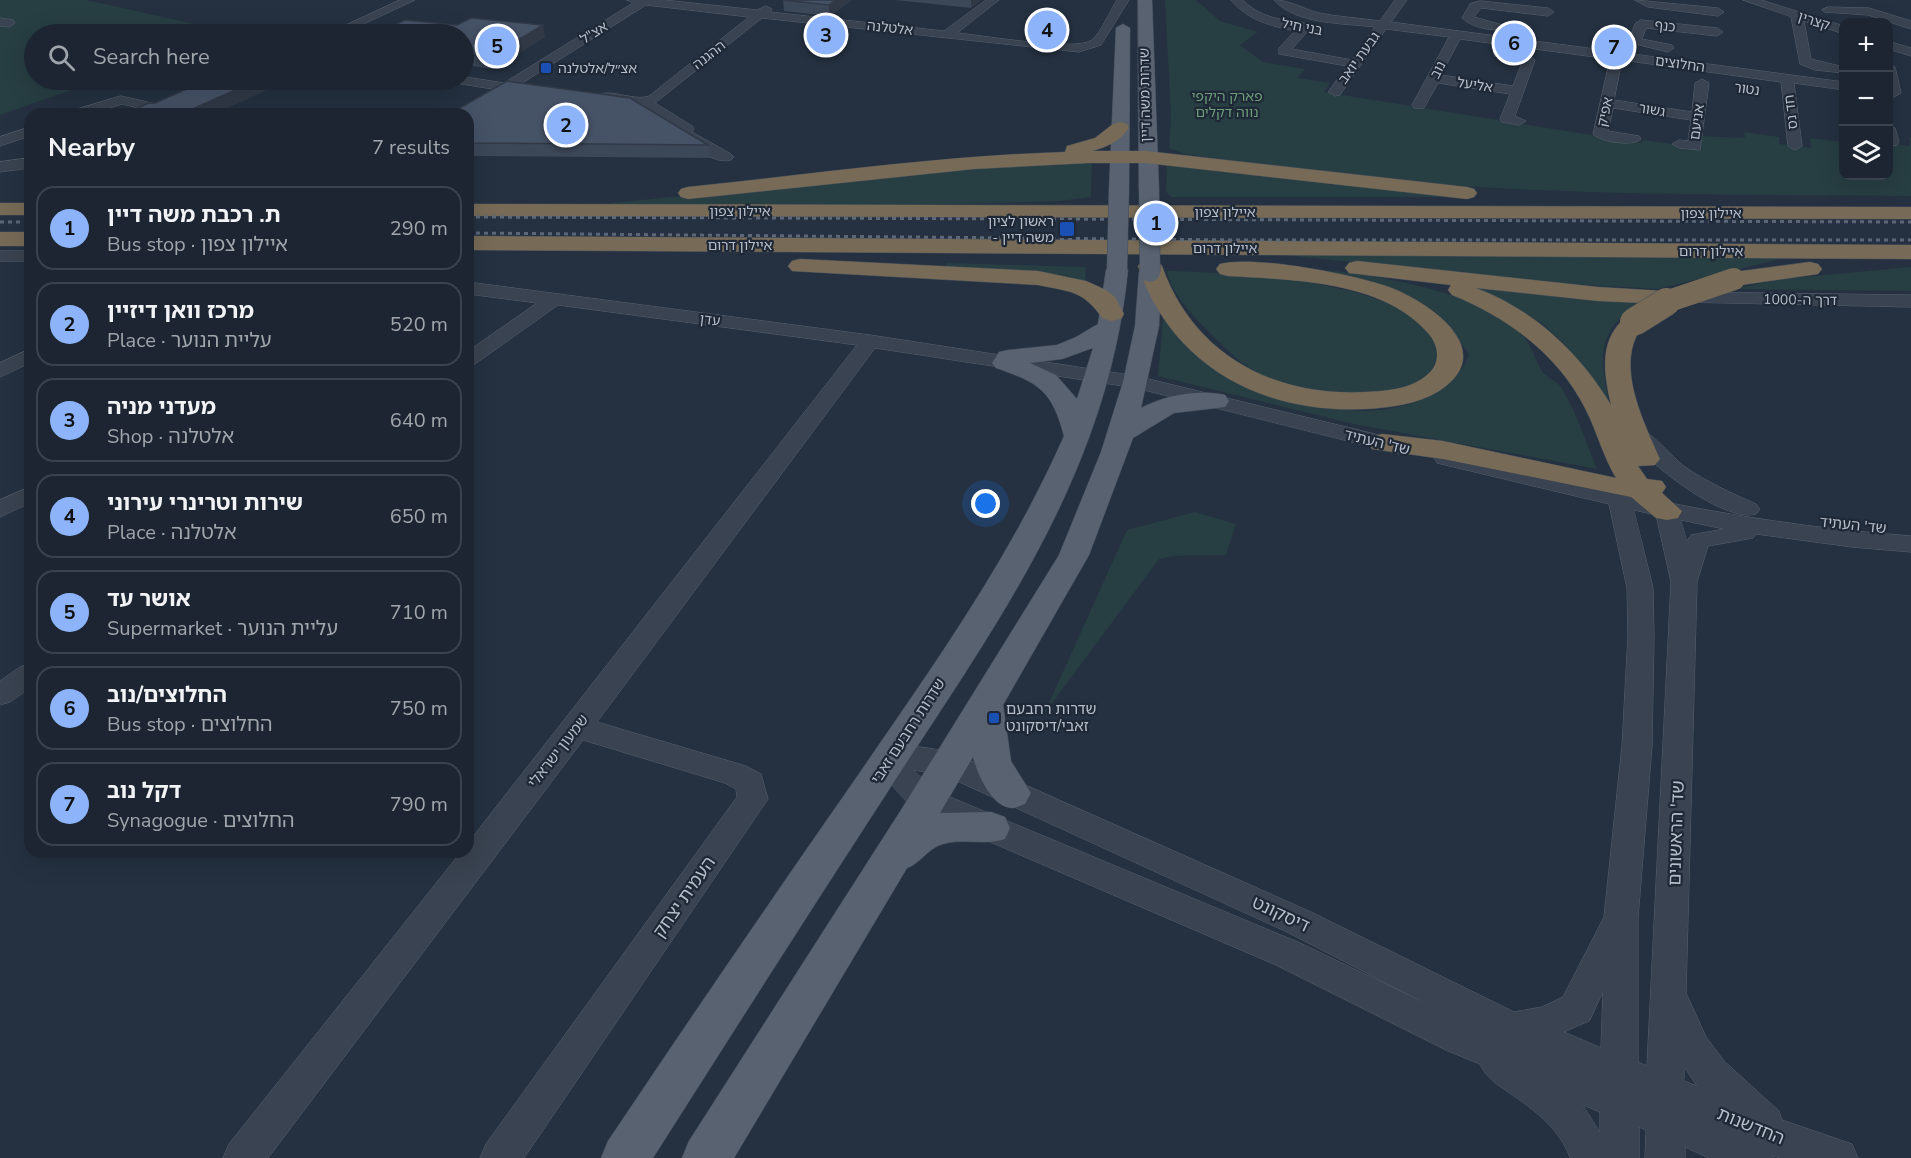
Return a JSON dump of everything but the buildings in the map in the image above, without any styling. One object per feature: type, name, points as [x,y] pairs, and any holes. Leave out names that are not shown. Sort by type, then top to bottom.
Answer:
[{"type":"highway","points":[[1046,157],[1102,142],[1120,128]]},
{"type":"highway","points":[[1146,134],[1159,148],[1167,152],[1259,171]]},
{"type":"highway","points":[[474,208],[644,197],[978,161],[1119,156],[1146,157],[1464,193],[1717,201]]},
{"type":"highway","points":[[864,212],[1297,200],[1911,202]]},
{"type":"highway","points":[[0,208],[24,209]]},
{"type":"highway","name":"איילון צפון","points":[[474,208],[864,212],[1911,213]]},
{"type":"highway","points":[[0,239],[24,239]]},
{"type":"highway","name":"איילון דרום","points":[[474,243],[1911,252]]},
{"type":"highway","points":[[474,251],[1038,278],[1078,286],[1097,295],[1106,302],[1111,320]]},
{"type":"highway","points":[[584,257],[1284,263],[1373,269],[1598,294],[1688,298]]},
{"type":"highway","points":[[1073,262],[1280,272],[1356,285],[1399,300],[1433,321],[1447,339],[1450,357],[1448,365],[1444,373],[1428,386],[1387,399],[1339,401],[1283,392],[1238,374],[1195,342],[1170,312],[1150,270]]},
{"type":"highway","points":[[1643,494],[1633,429],[1616,355],[1621,336],[1634,322],[1656,307],[1698,289],[1734,279],[1833,266],[1911,262]]},
{"type":"highway","points":[[1373,269],[1451,287],[1494,304],[1540,333],[1595,401],[1628,475],[1643,494]]},
{"type":"highway","points":[[1382,443],[1443,450],[1643,494]]},
{"type":"main road","name":"שדרות משה דיין","points":[[1117,270],[1123,0]]},
{"type":"main road","name":"שדרות משה דיין","points":[[1145,0],[1146,157],[1149,190],[1150,270]]},
{"type":"main road","name":"שדרות רחבעם זאבי","points":[[625,1158],[890,758],[1027,545],[1078,437],[1099,372],[1111,320],[1117,270]]},
{"type":"main road","points":[[1117,270],[1127,299],[1116,360],[1127,376],[1136,382]]},
{"type":"main road","points":[[706,1158],[890,862],[1074,555],[1120,435],[1136,382],[1147,326],[1150,270]]},
{"type":"main road","points":[[1007,360],[1063,354],[1091,341],[1111,320]]},
{"type":"main road","points":[[1007,360],[1051,381],[1069,403],[1078,437]]},
{"type":"main road","points":[[1120,435],[1151,412],[1169,404],[1216,401]]},
{"type":"main road","points":[[985,705],[989,755],[996,774],[1012,792]]},
{"type":"main road","points":[[890,862],[921,835],[946,827],[991,828]]},
{"type":"street","points":[[355,24],[409,0]]},
{"type":"street","name":"אלטלנה","points":[[641,0],[948,34],[1023,45],[1070,48],[1095,43],[1101,38],[1123,0]]},
{"type":"street","name":"אצ\"ל","points":[[466,108],[542,65],[641,0]]},
{"type":"street","points":[[948,34],[993,0]]},
{"type":"street","name":"בני חיל","points":[[1237,0],[1242,7],[1259,17],[1303,29],[1333,32]]},
{"type":"street","name":"החלוצים","points":[[1280,0],[1286,6],[1302,12],[1383,25],[1453,40],[1535,45],[1619,66],[1717,69],[1839,85]]},
{"type":"street","name":"החלוצים","points":[[1288,0],[1307,11],[1338,19]]},
{"type":"street","name":"גבעת יואב","points":[[1335,92],[1355,64],[1369,37],[1383,25],[1388,11],[1401,0]]},
{"type":"street","points":[[1641,0],[1648,4],[1718,6],[1717,69]]},
{"type":"street","name":"קצרין","points":[[1749,0],[1839,28]]},
{"type":"street","points":[[776,2],[774,13],[790,18]]},
{"type":"street","name":"ההגנה","points":[[641,104],[654,99],[776,2]]},
{"type":"street","points":[[1508,27],[1475,22],[1468,18],[1474,6],[1480,4],[1550,6],[1535,45]]},
{"type":"street","points":[[1828,10],[1869,12],[1902,18],[1911,25]]},
{"type":"street","points":[[1797,15],[1805,61],[1815,66],[1839,69]]},
{"type":"street","name":"כנף","points":[[1682,50],[1638,42],[1635,40],[1641,24],[1717,43]]},
{"type":"street","points":[[1303,29],[1282,51],[1355,64]]},
{"type":"street","points":[[1453,40],[1527,58],[1518,92],[1507,119],[1520,121]]},
{"type":"street","name":"נוב","points":[[1419,105],[1453,40]]},
{"type":"street","points":[[1893,47],[1911,52]]},
{"type":"street","name":"אפיק","points":[[1619,66],[1600,134],[1634,139]]},
{"type":"street","name":"אליעל","points":[[1433,78],[1518,92]]},
{"type":"street","name":"חד נס","points":[[1786,79],[1790,95],[1795,146]]},
{"type":"street","points":[[474,82],[542,91]]},
{"type":"street","name":"אניעם","points":[[1679,144],[1695,147],[1702,83]]},
{"type":"street","name":"אצ\"ל","points":[[472,108],[506,86]]},
{"type":"street","points":[[1893,93],[1911,95]]},
{"type":"street","points":[[588,97],[641,104],[713,152],[726,157]]},
{"type":"street","points":[[92,108],[108,102],[127,101],[155,108]]},
{"type":"street","name":"גשור","points":[[1607,103],[1698,117]]},
{"type":"street","points":[[0,142],[24,133]]},
{"type":"street","points":[[0,167],[23,165]]},
{"type":"street","points":[[0,256],[24,256]]},
{"type":"street","name":"עדן","points":[[474,289],[1099,372],[1136,382]]},
{"type":"street","name":"דרך ה-1000","points":[[1688,298],[1911,302]]},
{"type":"street","points":[[474,356],[553,300]]},
{"type":"street","name":"שמעון ישראלי","points":[[243,1158],[577,727],[870,341]]},
{"type":"street","points":[[0,371],[24,358]]},
{"type":"street","name":"שד' העתיד","points":[[1136,382],[1507,473],[1817,521],[1911,530]]},
{"type":"street","points":[[1633,429],[1654,456],[1686,480],[1708,493],[1748,509]]},
{"type":"street","points":[[1507,473],[1595,507],[1609,522],[1640,588]]},
{"type":"street","points":[[1619,1158],[1621,918],[1637,746],[1643,494]]},
{"type":"street","name":"שד' העתיד","points":[[1643,494],[1802,534],[1911,544]]},
{"type":"street","name":"שד' הראשונים","points":[[1643,494],[1684,582],[1665,1158]]},
{"type":"street","points":[[0,510],[24,497]]},
{"type":"street","points":[[1684,582],[1694,549],[1700,540],[1741,533],[1802,534]]},
{"type":"street","points":[[0,695],[24,678]]},
{"type":"street","name":"העמית יצחק","points":[[500,1158],[753,799],[750,782],[735,774],[577,727]]},
{"type":"street","name":"דיסקונט","points":[[890,758],[918,759],[949,764],[1012,792],[1299,922],[1512,1029],[1621,1088]]},
{"type":"street","name":"דיסקונט","points":[[890,758],[904,781],[927,801],[1288,954],[1461,1039]]},
{"type":"street","points":[[1512,1029],[1545,1023],[1576,1009],[1621,918]]},
{"type":"street","points":[[1670,998],[1694,1049],[1711,1074],[1735,1099],[1769,1149]]},
{"type":"street","points":[[1461,1039],[1547,1071],[1621,1088]]},
{"type":"street","points":[[1461,1039],[1562,1106],[1590,1158]]},
{"type":"street","name":"החדשנות","points":[[1621,1088],[1769,1149],[1838,1158]]},
{"type":"green space","points":[[0,0],[86,0],[195,24],[24,24],[24,90],[71,90],[0,115]]},
{"type":"green space","name":"פארק היקפי נווה דקלים","points":[[1165,0],[1196,0],[1220,21],[1258,32],[1240,45],[1263,62],[1305,69],[1298,78],[1330,83],[1324,92],[1641,143],[1643,140],[1699,148],[1702,136],[1745,138],[1744,132],[1779,137],[1779,144],[1811,148],[1810,138],[1839,142],[1839,180],[1893,180],[1893,144],[1910,146],[1909,137],[1911,138],[1911,196],[1665,194],[1542,190],[1361,177],[1185,154],[1169,148],[1171,116]]},
{"type":"green space","points":[[1092,159],[1091,197],[1060,201],[859,207],[610,206],[612,203],[1020,162]]},
{"type":"green space","points":[[1167,162],[1435,194],[1439,197],[1172,197],[1166,192]]},
{"type":"green space","points":[[1277,254],[1788,257],[1657,289],[1538,282]]},
{"type":"green space","points":[[946,263],[1086,267],[1085,282],[1069,276],[948,269]]},
{"type":"green space","points":[[1287,267],[1345,272],[1414,285],[1480,306],[1506,321],[1525,338],[1542,371],[1562,389],[1577,418],[1597,469],[1354,424],[1158,376],[1163,319],[1187,347],[1205,361],[1289,395],[1332,408],[1362,411],[1410,404],[1440,390],[1462,368],[1469,354],[1445,322],[1424,305]]},
{"type":"green space","points":[[1911,267],[1911,291],[1734,289],[1782,279]]},
{"type":"green space","points":[[1167,271],[1275,278],[1320,284],[1363,295],[1399,309],[1425,328],[1436,352],[1432,369],[1420,380],[1401,388],[1378,391],[1331,391],[1296,387],[1275,381],[1242,363],[1210,333],[1177,295]]},
{"type":"green space","points":[[1435,279],[1640,300],[1616,324],[1605,345],[1603,356],[1609,402],[1573,354],[1540,322],[1506,303]]},
{"type":"green space","points":[[1195,512],[1236,524],[1226,555],[1173,556],[1159,559],[1044,714],[1127,530]]},
{"type":"railway","points":[[474,217],[1911,222]]},
{"type":"railway","points":[[0,222],[24,222]]},
{"type":"railway","points":[[474,233],[1238,240],[1911,240]]},
{"type":"place","name":"שירות וטרינרי עירוני","points":[[1047,30]]},
{"type":"place","name":"מעדני מניה","points":[[826,35]]},
{"type":"place","name":"החלוצים/נוב","points":[[1514,43]]},
{"type":"place","name":"אושר עד","points":[[497,46]]},
{"type":"place","name":"דקל נוב","points":[[1614,47]]},
{"type":"place","name":"אצ״ל/אלטלנה","points":[[546,68]]},
{"type":"place","name":"מרכז וואן דיזיין","points":[[566,125]]},
{"type":"place","name":"ת. רכבת משה דיין","points":[[1156,223]]},
{"type":"place","name":"ראשון לציון - משה דיין","points":[[1067,229]]},
{"type":"place","name":"שדרות רחבעם זאבי/דיסקונט","points":[[994,718]]}]
